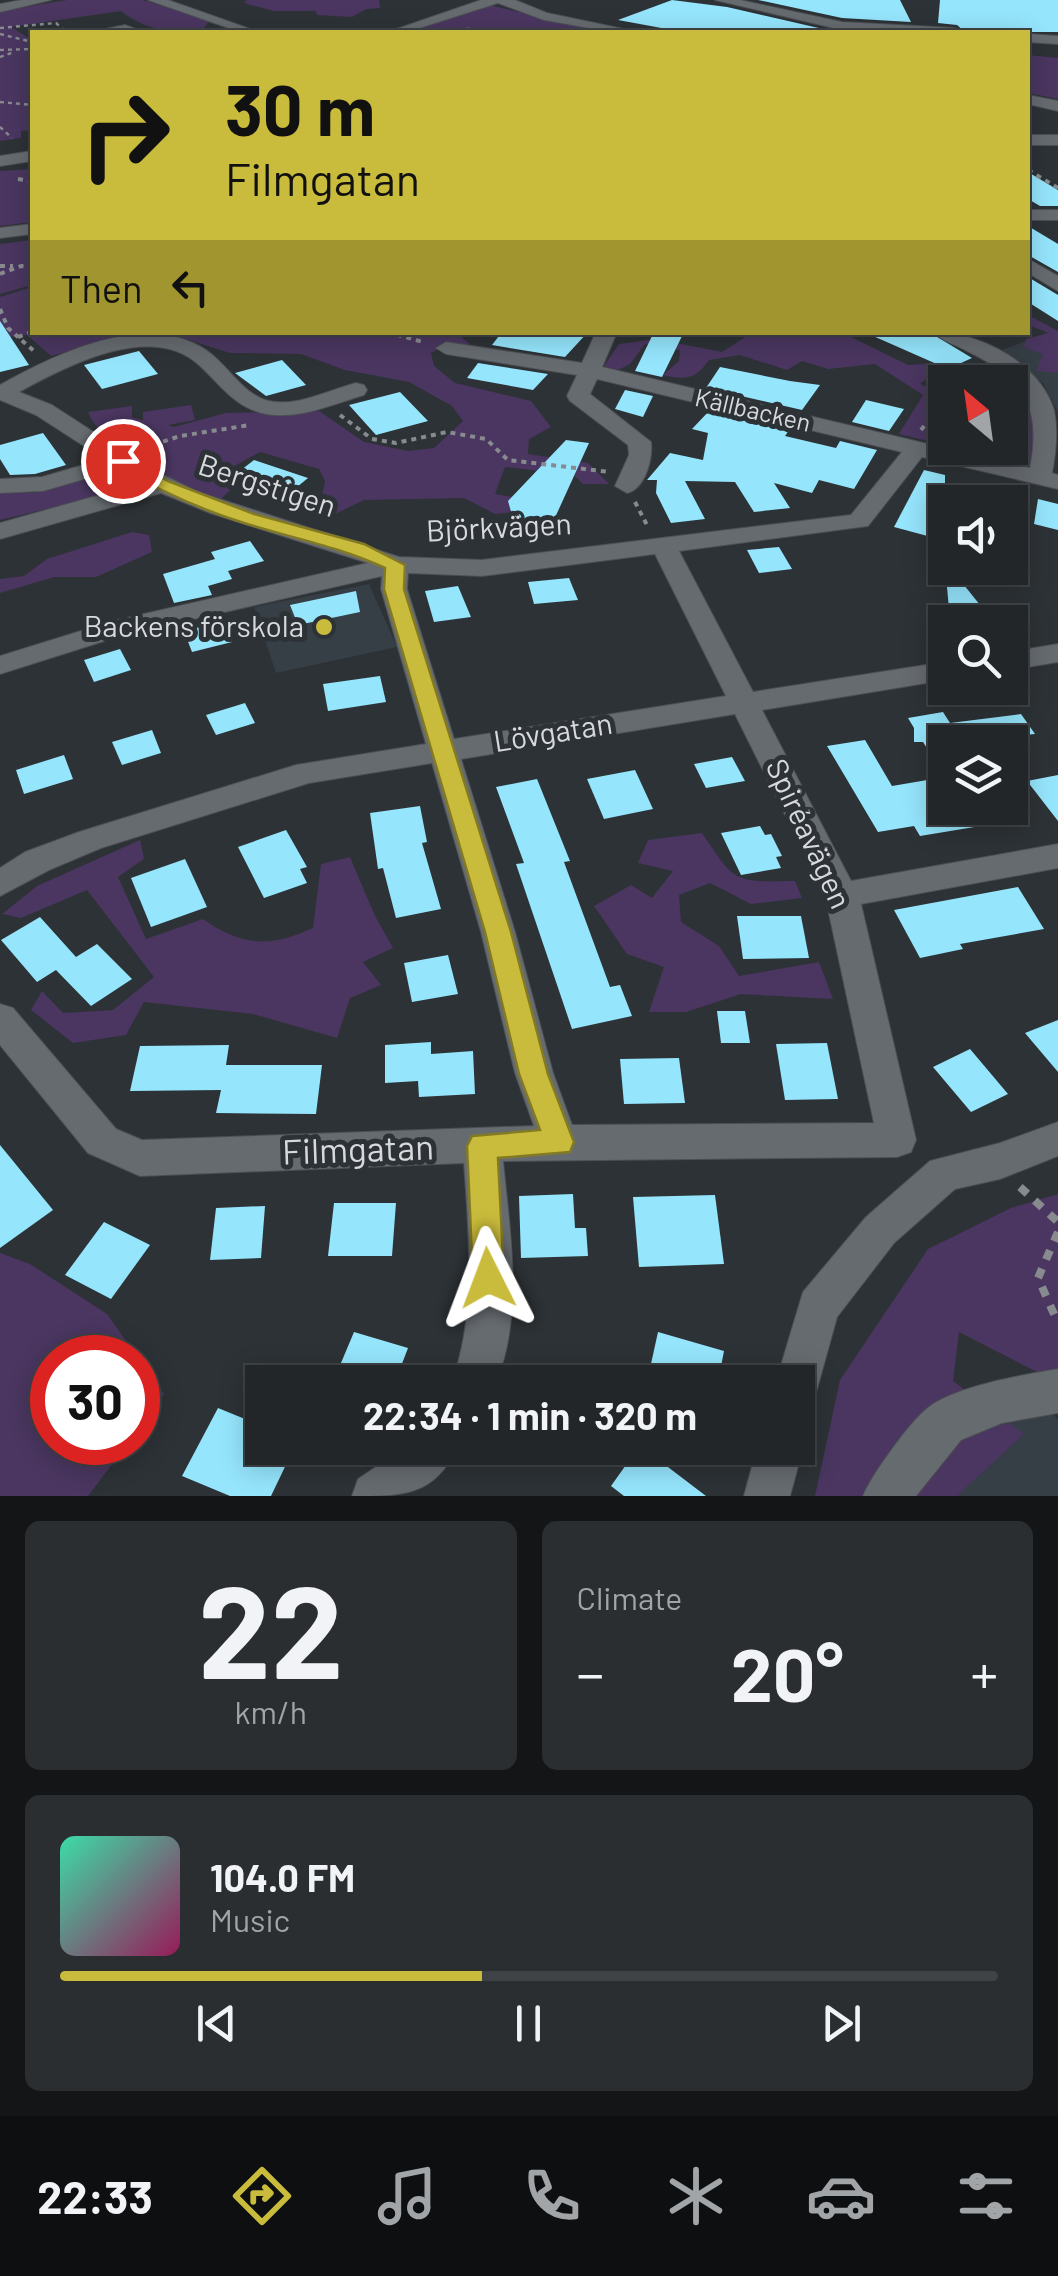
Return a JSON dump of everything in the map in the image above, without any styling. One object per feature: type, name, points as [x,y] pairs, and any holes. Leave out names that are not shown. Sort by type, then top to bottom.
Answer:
[{"type":"street","points":[[0,8],[44,0]]},
{"type":"street","points":[[155,0],[246,30]]},
{"type":"street","points":[[401,30],[494,0]]},
{"type":"street","points":[[503,0],[544,16],[620,30]]},
{"type":"street","points":[[722,0],[830,28],[892,30]]},
{"type":"street","points":[[830,28],[819,15],[833,5]]},
{"type":"street","points":[[544,16],[565,6]]},
{"type":"street","points":[[964,16],[966,30]]},
{"type":"street","points":[[1030,38],[1058,40]]},
{"type":"street","points":[[1030,100],[1058,106]]},
{"type":"street","points":[[1030,132],[1058,132]]},
{"type":"street","points":[[1030,140],[1058,140]]},
{"type":"street","points":[[0,160],[30,156]]},
{"type":"street","points":[[1030,216],[1058,215]]},
{"type":"street","points":[[0,233],[30,229]]},
{"type":"street","points":[[1030,266],[1058,285]]},
{"type":"street","points":[[605,335],[590,371],[578,387],[578,396],[639,442],[642,455],[629,480]]},
{"type":"street","points":[[950,335],[996,358],[1032,388],[1047,428],[1049,480]]},
{"type":"street","name":"Bergstigen","points":[[1,393],[69,358],[157,342],[193,350],[241,396],[265,408],[298,406]]},
{"type":"street","name":"Källbacken","points":[[446,348],[590,371],[916,445],[1049,480]]},
{"type":"street","points":[[298,406],[356,390]]},
{"type":"street","name":"Bergstigen","points":[[1,393],[29,401],[65,420],[161,484],[248,518],[357,548],[395,565]]},
{"type":"street","name":"Björkvägen","points":[[0,665],[113,630],[395,565],[482,568],[859,521],[916,445]]},
{"type":"street","points":[[0,486],[43,484],[120,459]]},
{"type":"street","points":[[0,531],[113,502],[161,484]]},
{"type":"street","name":"Spiréavägen","points":[[662,548],[746,702],[842,895],[898,1140]]},
{"type":"street","points":[[395,565],[394,589],[498,932],[534,1074],[559,1142]]},
{"type":"street","points":[[1028,658],[1058,653]]},
{"type":"street","name":"Lövgatan","points":[[0,884],[37,861],[90,840],[306,774],[928,674]]},
{"type":"street","points":[[842,895],[1058,856]]},
{"type":"street","name":"Filmgatan","points":[[0,1019],[102,1141],[140,1158],[559,1142],[898,1140]]},
{"type":"street","points":[[803,1365],[818,1307],[880,1230],[906,1205],[944,1174],[1000,1161],[1058,1138]]},
{"type":"street","points":[[482,1146],[490,1316],[483,1365]]},
{"type":"street","points":[[886,1496],[945,1423],[1002,1401],[1058,1391]]},
{"type":"street","points":[[375,1496],[419,1465]]},
{"type":"street","points":[[767,1496],[775,1465]]},
{"type":"path","points":[[456,29],[524,30],[544,16]]},
{"type":"path","points":[[0,31],[56,23],[64,30]]},
{"type":"path","points":[[0,31],[30,41]]},
{"type":"path","points":[[0,50],[30,49]]},
{"type":"path","points":[[0,58],[21,50]]},
{"type":"path","points":[[0,102],[30,105]]},
{"type":"path","points":[[0,127],[7,144]]},
{"type":"path","points":[[1030,171],[1058,188]]},
{"type":"path","points":[[0,266],[30,267]]},
{"type":"path","points":[[0,274],[22,266]]},
{"type":"path","points":[[0,309],[8,328],[34,350]]},
{"type":"path","points":[[18,336],[30,333]]},
{"type":"path","points":[[398,335],[446,348]]},
{"type":"path","points":[[324,399],[372,439],[396,444],[447,432],[486,439],[508,460],[629,480],[662,548]]},
{"type":"path","points":[[120,459],[180,436],[274,421],[289,416],[298,406]]},
{"type":"path","points":[[916,445],[928,419]]},
{"type":"path","points":[[1058,1232],[1038,1278],[1058,1323]]},
{"type":"shaded area","points":[[67,0],[143,0],[209,21],[202,30],[165,30],[140,23],[121,11],[11,27],[30,39],[30,130],[21,131],[21,138],[0,141],[0,11]]},
{"type":"shaded area","points":[[379,0],[380,8],[366,9],[352,17],[317,15],[316,11],[274,11],[244,3]]},
{"type":"shaded area","points":[[489,5],[595,30],[413,30]]},
{"type":"shaded area","points":[[1030,55],[1058,58],[1058,99],[1030,93]]},
{"type":"shaded area","points":[[30,169],[30,222],[0,226],[0,171]]},
{"type":"shaded area","points":[[30,240],[30,286],[0,294],[0,244]]},
{"type":"shaded area","points":[[30,288],[30,335],[150,335],[113,339],[51,356],[27,335],[0,338],[0,297]]},
{"type":"shaded area","points":[[1030,316],[1058,331],[1058,373],[1036,371],[1043,355],[1024,347],[1026,339],[1049,333],[1030,326]]},
{"type":"shaded area","points":[[1047,333],[1058,339],[1058,412],[1043,383],[1028,372],[1028,365],[1018,365],[999,351]]},
{"type":"shaded area","points":[[150,335],[462,335],[471,345],[450,343],[431,353],[434,366],[455,383],[531,401],[551,427],[529,439],[528,454],[588,463],[609,484],[583,484],[574,475],[505,467],[495,494],[545,502],[534,510],[495,514],[464,498],[364,500],[333,515],[320,505],[325,481],[319,469],[260,452],[218,475],[232,488],[220,500],[155,475],[154,455],[106,436],[88,412],[132,406],[132,417],[143,420],[143,412],[191,405],[195,420],[168,425],[174,427],[226,413],[319,411],[364,442],[408,451],[434,448],[463,421],[452,406],[409,382],[345,370],[301,354],[230,353],[183,338]]},
{"type":"shaded area","points":[[745,335],[847,335],[908,365],[937,363],[928,365],[928,378],[920,384],[928,387],[928,441],[899,434],[923,395],[875,364],[828,369],[802,361],[787,370],[740,355],[709,360],[694,375],[678,378],[663,375],[679,361],[680,350],[645,344],[630,364],[618,370],[604,366],[619,344],[656,339],[722,352]]},
{"type":"shaded area","points":[[1028,413],[1036,423],[1033,465],[1028,464]]},
{"type":"shaded area","points":[[112,472],[126,475],[127,484],[85,500],[0,520],[0,492],[34,493]]},
{"type":"shaded area","points":[[132,532],[149,535],[152,552],[96,577],[54,577],[0,593],[0,579],[24,576],[47,559]]},
{"type":"shaded area","name":"Backens förskola","points":[[369,584],[397,647],[276,673],[254,607]]},
{"type":"shaded area","points":[[702,833],[738,877],[795,881],[802,898],[751,904],[710,883],[679,895],[681,922],[719,946],[739,976],[819,962],[833,999],[741,994],[686,1012],[649,1012],[664,967],[627,954],[594,906],[631,885],[652,898],[673,871],[638,863],[648,840]]},
{"type":"shaded area","points":[[140,840],[144,859],[118,877],[146,939],[203,919],[230,935],[256,941],[283,939],[313,928],[321,864],[350,857],[393,948],[363,962],[381,985],[350,998],[337,1038],[253,1014],[144,1002],[126,1035],[73,1043],[31,1010],[42,991],[63,1013],[113,1010],[154,977],[87,890],[21,918],[2,914],[37,886]]},
{"type":"shaded area","points":[[1058,1194],[1058,1400],[1037,1372],[959,1332],[953,1381],[1024,1434],[957,1496],[815,1496],[840,1380],[928,1249],[1011,1208]]},
{"type":"shaded area","points":[[0,1253],[30,1264],[107,1314],[122,1335],[30,1335],[30,1465],[111,1465],[88,1496],[0,1496]]},
{"type":"shaded area","points":[[1049,1409],[1058,1420],[1058,1496],[918,1496],[961,1433]]},
{"type":"building","points":[[672,0],[727,7],[827,30],[672,30],[618,20]]},
{"type":"building","points":[[758,0],[900,0],[911,22],[842,18]]},
{"type":"building","points":[[940,0],[1058,0],[1058,32],[963,30],[957,25],[938,23]]},
{"type":"building","points":[[1030,173],[1058,190],[1058,206],[1040,206],[1030,200]]},
{"type":"building","points":[[1030,227],[1058,244],[1058,272],[1030,256]]},
{"type":"building","points":[[1030,278],[1058,295],[1058,321],[1030,303]]},
{"type":"building","points":[[0,321],[29,365],[0,372]]},
{"type":"building","points":[[500,335],[585,335],[565,357],[492,345]]},
{"type":"building","points":[[653,335],[683,335],[662,377],[635,371]]},
{"type":"building","points":[[871,335],[934,335],[972,358],[957,365],[939,365]]},
{"type":"building","points":[[139,351],[158,374],[102,389],[84,365]]},
{"type":"building","points":[[282,360],[306,385],[266,396],[235,373]]},
{"type":"building","points":[[478,363],[548,374],[533,390],[467,378]]},
{"type":"building","points":[[720,367],[820,385],[802,410],[706,388]]},
{"type":"building","points":[[625,390],[653,396],[643,417],[615,409]]},
{"type":"building","points":[[400,392],[428,421],[376,435],[349,405]]},
{"type":"building","points":[[866,400],[904,409],[889,431],[852,422]]},
{"type":"building","points":[[710,410],[790,429],[785,436],[836,448],[840,441],[877,450],[854,489],[819,480],[812,493],[774,483],[790,508],[754,512],[735,482],[685,481],[705,519],[671,523],[656,493],[657,480],[647,480],[670,453],[703,460],[708,433],[692,429]]},
{"type":"building","points":[[43,433],[66,465],[35,474],[10,475],[0,459],[0,445]]},
{"type":"building","points":[[566,440],[589,443],[548,533],[518,536],[508,501]]},
{"type":"building","points":[[254,460],[308,478],[286,496],[232,477]]},
{"type":"building","points":[[924,470],[945,475],[945,485],[928,485],[928,536],[894,527]]},
{"type":"building","points":[[1038,499],[1058,504],[1058,530],[1034,524]]},
{"type":"building","points":[[250,541],[264,561],[228,571],[232,579],[208,586],[212,595],[174,603],[163,574],[215,559],[211,552]]},
{"type":"building","points":[[779,547],[792,569],[759,573],[747,550]]},
{"type":"building","points":[[569,578],[578,600],[534,604],[528,582]]},
{"type":"building","points":[[964,585],[980,605],[949,605],[947,587]]},
{"type":"building","points":[[458,586],[471,617],[434,622],[425,591]]},
{"type":"building","points":[[356,591],[360,612],[298,625],[290,605]]},
{"type":"building","points":[[221,617],[232,642],[192,652],[182,626]]},
{"type":"building","points":[[120,649],[131,670],[94,682],[84,660]]},
{"type":"building","points":[[380,676],[386,702],[328,711],[323,684]]},
{"type":"building","points":[[245,703],[255,723],[216,735],[206,715]]},
{"type":"building","points":[[943,712],[950,723],[1021,714],[1035,734],[1028,735],[1028,725],[928,725],[928,750],[923,742],[914,742],[914,728],[908,718]]},
{"type":"building","points":[[152,730],[161,753],[122,765],[112,742]]},
{"type":"building","points":[[865,740],[892,786],[928,780],[928,825],[987,825],[920,836],[914,826],[878,832],[827,746]]},
{"type":"building","points":[[64,755],[73,779],[24,794],[16,770]]},
{"type":"building","points":[[732,757],[745,781],[706,788],[694,764]]},
{"type":"building","points":[[635,770],[653,809],[604,819],[587,779]]},
{"type":"building","points":[[1058,775],[1058,821],[1028,782]]},
{"type":"building","points":[[537,779],[570,861],[564,862],[610,987],[620,985],[632,1016],[572,1029],[516,864],[524,863],[496,787]]},
{"type":"building","points":[[420,806],[427,842],[422,843],[441,909],[396,918],[383,868],[378,869],[370,813]]},
{"type":"building","points":[[760,826],[765,835],[771,834],[782,856],[776,857],[781,868],[741,875],[721,833]]},
{"type":"building","points":[[286,830],[307,867],[300,869],[307,883],[264,898],[238,847]]},
{"type":"building","points":[[185,859],[207,907],[151,927],[131,878]]},
{"type":"building","points":[[1018,887],[1044,929],[960,944],[963,949],[920,958],[894,910]]},
{"type":"building","points":[[737,916],[801,916],[809,958],[743,959]]},
{"type":"building","points":[[40,917],[76,957],[97,944],[132,979],[91,1006],[56,970],[37,982],[1,940]]},
{"type":"building","points":[[448,955],[458,994],[412,1002],[404,963]]},
{"type":"building","points":[[717,1011],[745,1011],[750,1043],[721,1043]]},
{"type":"building","points":[[1058,1020],[1058,1072],[1025,1033]]},
{"type":"building","points":[[431,1042],[431,1054],[473,1051],[475,1094],[419,1097],[418,1081],[385,1083],[385,1045]]},
{"type":"building","points":[[827,1043],[838,1099],[785,1100],[776,1044]]},
{"type":"building","points":[[229,1045],[226,1065],[322,1065],[316,1114],[216,1113],[221,1090],[130,1091],[140,1046]]},
{"type":"building","points":[[970,1049],[1008,1094],[971,1112],[933,1067]]},
{"type":"building","points":[[679,1058],[685,1103],[624,1104],[620,1059]]},
{"type":"building","points":[[0,1145],[53,1210],[0,1248]]},
{"type":"building","points":[[573,1194],[575,1228],[586,1228],[588,1256],[521,1258],[519,1196]]},
{"type":"building","points":[[715,1195],[724,1264],[639,1267],[633,1197]]},
{"type":"building","points":[[334,1203],[396,1203],[392,1256],[328,1256]]},
{"type":"building","points":[[265,1206],[261,1258],[210,1260],[216,1208]]},
{"type":"building","points":[[104,1222],[150,1245],[111,1299],[65,1275]]},
{"type":"building","points":[[354,1332],[408,1348],[402,1365],[340,1365]]},
{"type":"building","points":[[658,1332],[724,1351],[721,1365],[651,1365]]},
{"type":"building","points":[[218,1408],[245,1419],[245,1465],[286,1465],[271,1496],[230,1496],[182,1476]]},
{"type":"building","points":[[626,1465],[665,1465],[706,1496],[624,1496],[611,1486]]},
{"type":"place","name":"Backens förskola","points":[[324,627]]},
{"type":"route","points":[[123,461],[161,484],[248,518],[357,548],[395,565],[394,589],[498,932],[534,1074],[559,1142],[482,1146],[488,1278]]}]
